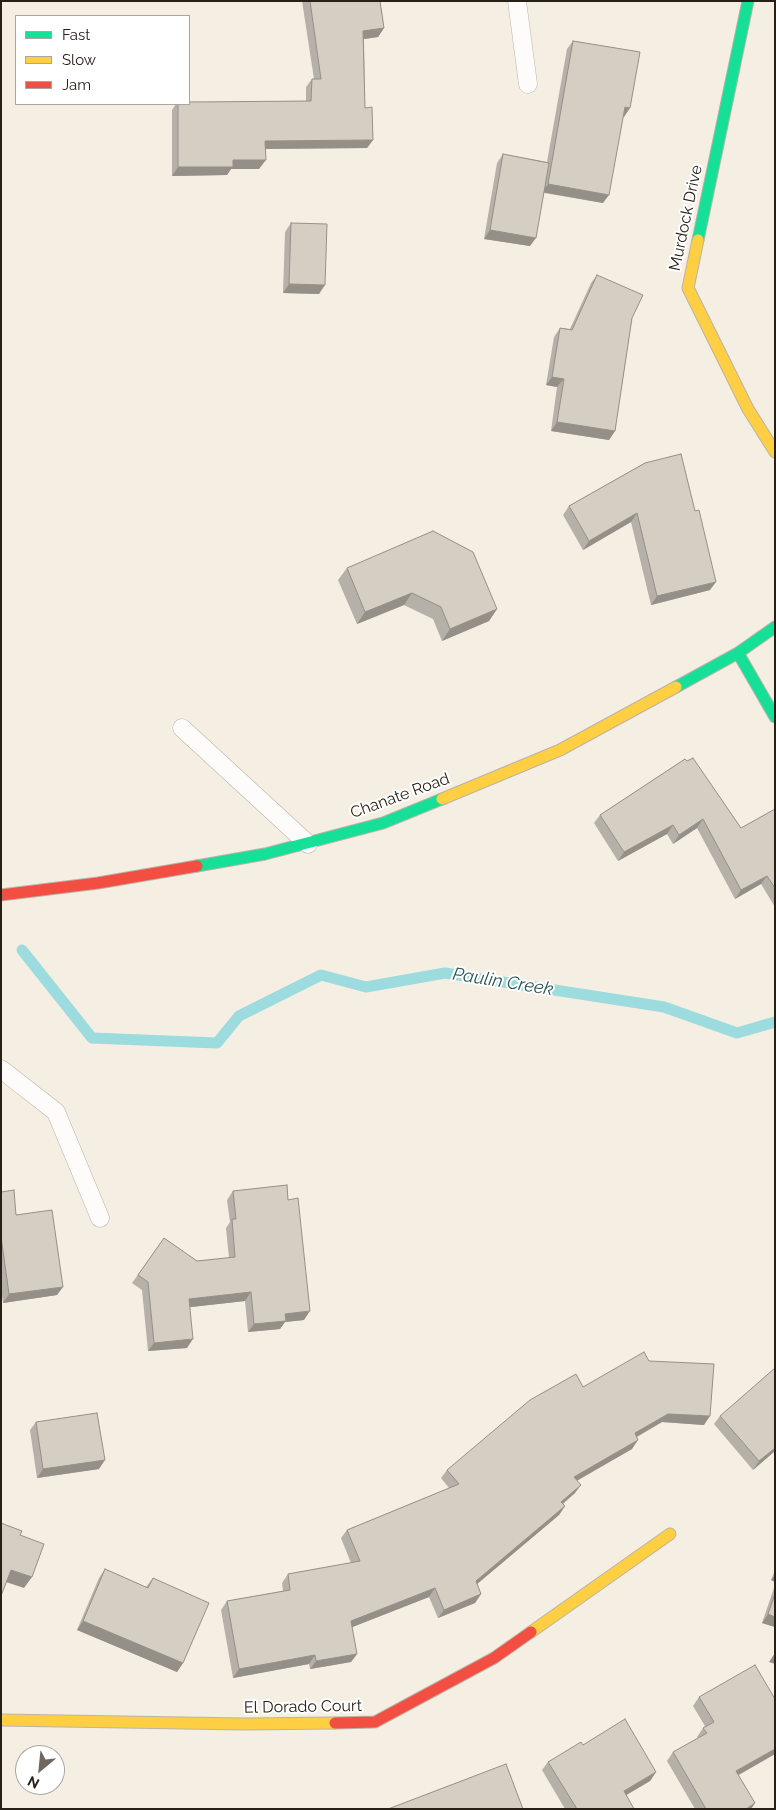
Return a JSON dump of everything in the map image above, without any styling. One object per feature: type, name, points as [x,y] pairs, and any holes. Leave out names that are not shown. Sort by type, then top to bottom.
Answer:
[{"type":"street","name":"Murdock Drive","points":[[748,1],[688,288],[748,409],[775,452]]},
{"type":"street","name":"Chanate Road","points":[[1,895],[98,884],[264,854],[384,823],[560,750],[738,653],[775,627]]},
{"type":"street","points":[[738,653],[775,717]]},
{"type":"street","name":"El Dorado Court","points":[[1,1720],[245,1724],[375,1722],[494,1658],[670,1534]]},
{"type":"lane","points":[[517,1],[528,84]]},
{"type":"lane","points":[[182,728],[308,844]]},
{"type":"lane","points":[[1,1069],[56,1112],[100,1218]]},
{"type":"building","points":[[310,1],[380,1],[384,28],[363,31],[365,108],[372,107],[373,140],[265,141],[266,160],[233,160],[233,167],[178,167],[178,105],[190,105],[190,102],[311,101],[312,79],[321,79]]},
{"type":"building","points":[[573,41],[640,52],[630,108],[625,107],[609,195],[548,184]]},
{"type":"building","points":[[503,154],[549,163],[536,238],[490,230]]},
{"type":"building","points":[[291,223],[327,224],[325,285],[289,284]]},
{"type":"building","points":[[597,275],[643,295],[632,318],[615,431],[557,422],[564,379],[552,377],[560,328],[572,330]]},
{"type":"building","points":[[681,454],[695,511],[699,510],[716,582],[657,596],[637,513],[589,541],[569,506],[645,463]]},
{"type":"building","points":[[433,531],[473,552],[497,609],[450,629],[441,607],[412,593],[365,612],[347,568]]},
{"type":"building","points":[[693,758],[741,828],[775,809],[775,888],[767,876],[741,890],[703,819],[679,835],[673,825],[624,852],[600,815],[685,759],[687,761]]},
{"type":"building","points":[[287,1185],[288,1200],[298,1198],[310,1311],[285,1314],[286,1321],[254,1324],[251,1292],[189,1299],[193,1339],[154,1343],[148,1282],[138,1275],[164,1238],[197,1261],[235,1257],[232,1219],[236,1219],[233,1191]]},
{"type":"building","points":[[14,1190],[16,1215],[52,1210],[63,1287],[9,1294],[1,1237],[1,1192]]},
{"type":"building","points":[[644,1352],[649,1361],[714,1364],[710,1416],[668,1414],[635,1433],[638,1440],[574,1477],[581,1485],[561,1502],[565,1506],[476,1581],[481,1594],[444,1610],[435,1588],[351,1621],[357,1654],[316,1661],[315,1655],[239,1669],[227,1601],[290,1590],[288,1574],[360,1561],[347,1530],[459,1484],[447,1470],[530,1400],[576,1374],[583,1387]]},
{"type":"building","points":[[775,1368],[775,1448],[759,1461],[720,1416]]},
{"type":"building","points":[[97,1413],[105,1460],[43,1469],[36,1422]]},
{"type":"building","points":[[1,1523],[22,1531],[20,1535],[44,1544],[32,1577],[11,1570],[1,1596]]},
{"type":"building","points":[[105,1569],[148,1588],[153,1578],[209,1603],[183,1663],[83,1621]]},
{"type":"building","points":[[775,1594],[775,1617],[768,1614]]},
{"type":"building","points":[[755,1665],[775,1699],[775,1749],[736,1771],[755,1803],[746,1809],[706,1809],[673,1752],[707,1733],[703,1728],[714,1722],[699,1697]]},
{"type":"building","points":[[625,1719],[656,1772],[624,1791],[634,1809],[577,1809],[548,1762],[581,1742],[583,1745]]},
{"type":"building","points":[[506,1764],[523,1809],[388,1809]]},
{"type":"waterway","name":"Paulin Creek","points":[[22,950],[92,1038],[217,1043],[239,1016],[321,975],[366,987],[445,973],[664,1007],[737,1033],[775,1022]]},
{"type":"traffic: fast","points":[[698,240],[748,1]]},
{"type":"traffic: fast","points":[[676,687],[738,653],[775,627]]},
{"type":"traffic: fast","points":[[738,653],[775,717]]},
{"type":"traffic: fast","points":[[197,866],[265,854],[383,823],[442,799]]},
{"type":"traffic: slow","points":[[698,240],[688,288],[748,409],[775,452]]},
{"type":"traffic: slow","points":[[442,799],[560,750],[676,687]]},
{"type":"traffic: slow","points":[[531,1632],[670,1534]]},
{"type":"traffic: slow","points":[[1,1720],[245,1724],[335,1723]]},
{"type":"traffic: jam","points":[[1,895],[98,883],[197,866]]},
{"type":"traffic: jam","points":[[335,1723],[375,1722],[494,1658],[531,1632]]}]
